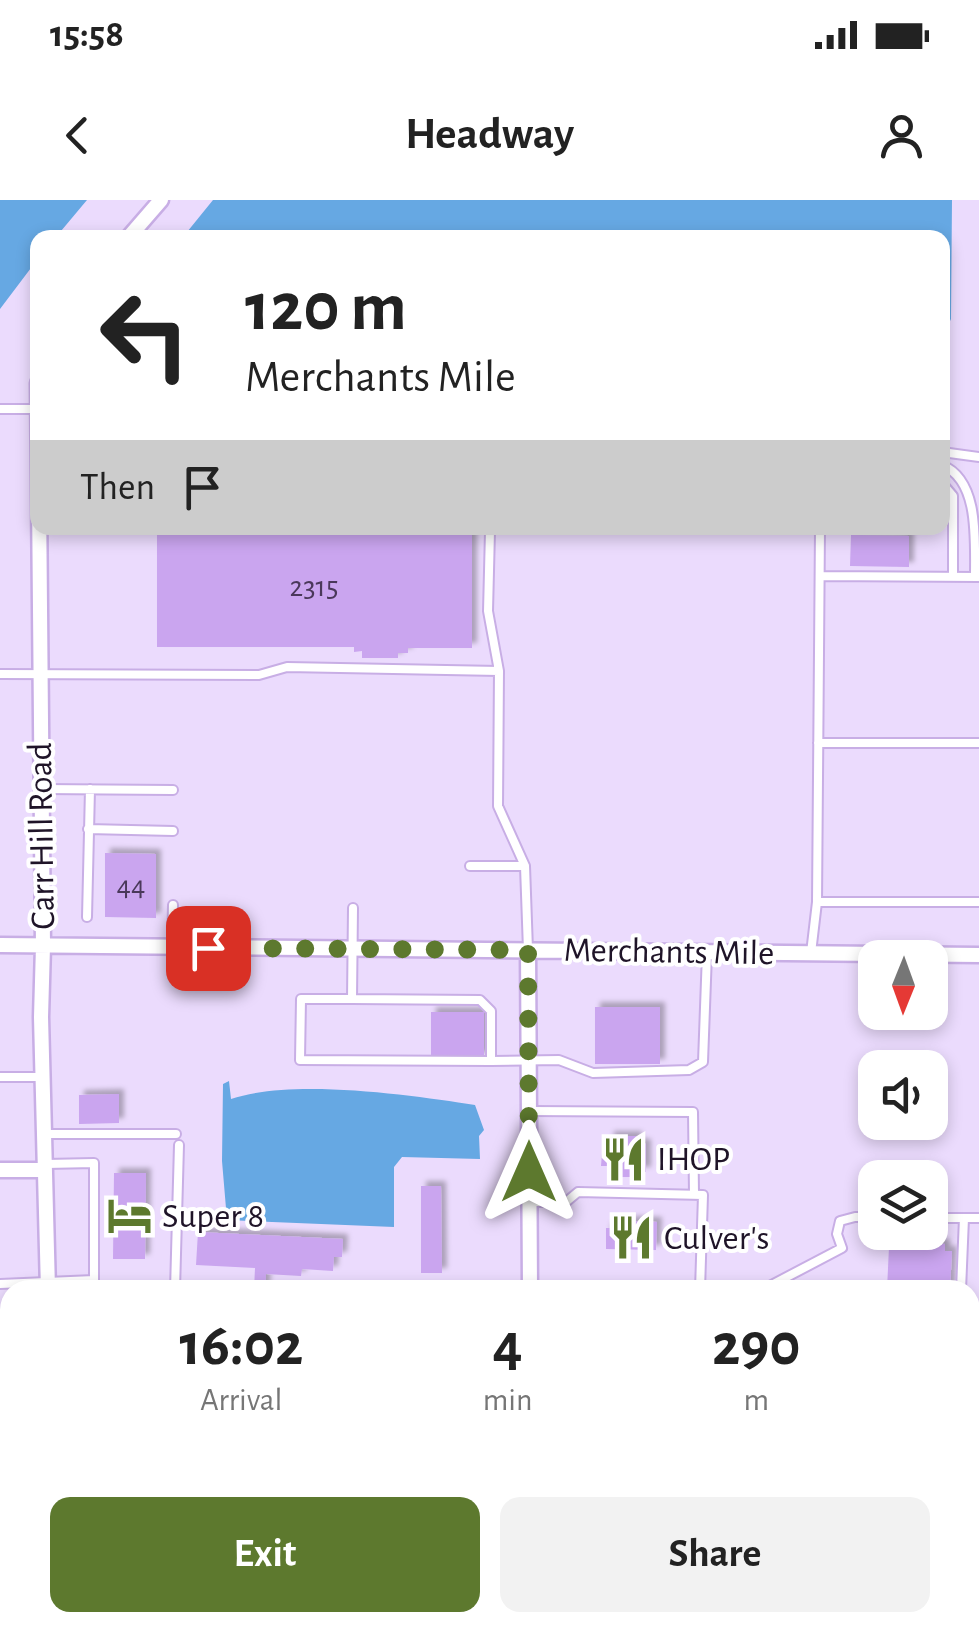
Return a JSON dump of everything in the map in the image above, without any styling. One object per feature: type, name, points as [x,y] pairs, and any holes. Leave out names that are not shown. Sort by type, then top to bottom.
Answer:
[{"type":"street","points":[[135,230],[161,200]]},
{"type":"street","name":"Carr Hill Road","points":[[38,535],[42,1077],[48,1280]]},
{"type":"street","name":"Merchants Mile","points":[[0,946],[979,955]]},
{"type":"street","points":[[528,950],[530,1280]]},
{"type":"street","points":[[0,1170],[45,1167]]},
{"type":"lane","points":[[0,409],[30,409]]},
{"type":"lane","points":[[950,453],[979,457]]},
{"type":"lane","points":[[820,576],[977,577],[975,494],[958,471],[950,468]]},
{"type":"lane","points":[[950,492],[953,577]]},
{"type":"lane","points":[[490,535],[488,611],[499,671],[498,806],[525,866],[528,950]]},
{"type":"lane","points":[[810,953],[817,902],[820,535]]},
{"type":"lane","points":[[0,674],[259,675],[287,667],[499,671]]},
{"type":"lane","points":[[818,744],[979,743]]},
{"type":"lane","points":[[42,789],[173,790]]},
{"type":"lane","points":[[87,918],[90,789]]},
{"type":"lane","points":[[88,830],[173,831]]},
{"type":"lane","points":[[470,866],[525,866]]},
{"type":"lane","points":[[817,902],[979,902]]},
{"type":"lane","points":[[172,947],[173,905]]},
{"type":"lane","points":[[352,999],[353,908]]},
{"type":"lane","points":[[491,1062],[491,1011],[480,1000],[301,999],[300,1060],[491,1062],[528,1058],[560,1060],[593,1073],[689,1070],[703,1062],[706,953]]},
{"type":"lane","points":[[0,1077],[42,1077]]},
{"type":"lane","points":[[529,1112],[692,1112],[694,1194]]},
{"type":"lane","points":[[44,1134],[176,1134]]},
{"type":"lane","points":[[175,1280],[179,1145]]},
{"type":"lane","points":[[45,1167],[94,1162],[94,1280]]},
{"type":"lane","points":[[529,1202],[566,1202],[578,1192],[702,1195],[700,1280]]},
{"type":"lane","points":[[785,1280],[842,1248],[837,1234],[840,1222],[858,1217]]},
{"type":"lane","points":[[948,1218],[979,1218]]},
{"type":"lane","points":[[961,1280],[964,1218]]},
{"type":"water","points":[[0,200],[87,200],[62,230],[30,230],[30,269],[0,309]]},
{"type":"water","points":[[213,200],[952,200],[951,319],[950,230],[189,230]]},
{"type":"water","points":[[229,1081],[231,1099],[256,1093],[318,1089],[475,1105],[484,1130],[479,1136],[480,1159],[402,1157],[394,1167],[394,1227],[227,1220],[222,1161],[223,1084]]},
{"type":"building","points":[[157,535],[472,535],[472,648],[408,648],[408,653],[398,653],[398,658],[362,658],[362,651],[354,652],[354,647],[157,647]]},
{"type":"building","points":[[851,535],[909,536],[909,567],[850,566]]},
{"type":"building","points":[[105,853],[156,854],[156,918],[105,917]]},
{"type":"building","points":[[595,1007],[660,1007],[660,1064],[595,1064]]},
{"type":"building","points":[[431,1012],[484,1012],[484,1057],[431,1058]]},
{"type":"building","points":[[119,1094],[119,1123],[79,1124],[79,1095]]},
{"type":"building","name":"IHOP","points":[[609,1136],[637,1136],[637,1143],[646,1144],[646,1172],[633,1172],[633,1177],[608,1177],[608,1166],[601,1166],[602,1153],[609,1153]]},
{"type":"building","name":"Super 8","points":[[114,1173],[146,1173],[145,1259],[113,1259]]},
{"type":"building","points":[[421,1186],[441,1186],[442,1273],[421,1273]]},
{"type":"building","name":"Culver's","points":[[628,1221],[657,1222],[656,1250],[606,1249],[606,1228],[628,1228]]},
{"type":"building","points":[[198,1232],[343,1239],[342,1257],[334,1257],[333,1271],[302,1269],[301,1276],[266,1274],[266,1280],[254,1280],[255,1268],[196,1265]]},
{"type":"building","points":[[889,1250],[952,1251],[951,1280],[887,1280]]},
{"type":"place","name":"IHOP","points":[[624,1159]]},
{"type":"place","name":"Super 8","points":[[129,1216]]},
{"type":"place","name":"Culver's","points":[[631,1238]]},
{"type":"route","points":[[208,948],[528,950],[529,1172]]}]
